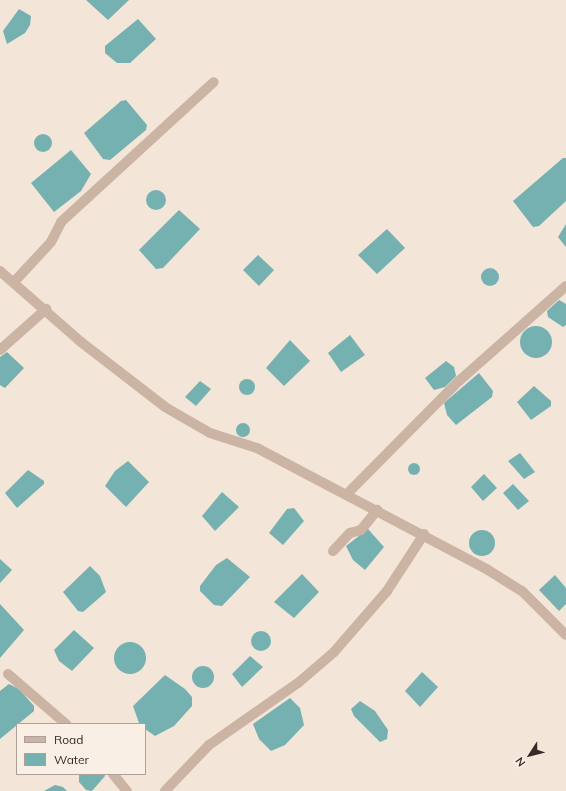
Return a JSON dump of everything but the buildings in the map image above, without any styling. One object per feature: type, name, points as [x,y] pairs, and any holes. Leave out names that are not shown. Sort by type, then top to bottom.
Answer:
[{"type":"street","points":[[14,282],[51,242],[61,222],[214,82]]},
{"type":"street","points":[[0,271],[46,308],[86,346],[166,407],[210,433],[257,448],[424,534],[522,591],[566,635]]},
{"type":"street","points":[[346,495],[459,381],[566,286]]},
{"type":"street","points":[[0,350],[46,308]]},
{"type":"street","points":[[333,551],[350,533],[361,530],[377,510]]},
{"type":"street","points":[[165,791],[209,745],[298,683],[334,652],[387,591],[424,534]]},
{"type":"street","points":[[8,674],[65,723]]},
{"type":"street","points":[[114,775],[128,791]]},
{"type":"water","points":[[86,0],[129,0],[108,20]]},
{"type":"water","points":[[19,9],[31,16],[30,25],[25,33],[7,44],[3,31]]},
{"type":"water","points":[[138,19],[156,39],[130,63],[117,63],[105,53],[105,46]]},
{"type":"water","points":[[126,100],[147,125],[146,130],[110,160],[103,159],[84,133],[121,101]]},
{"type":"water","points":[[43,134],[49,137],[52,143],[49,149],[43,152],[37,149],[34,143],[37,137]]},
{"type":"water","points":[[71,150],[91,174],[81,191],[54,212],[31,183]]},
{"type":"water","points":[[563,158],[566,158],[566,201],[539,226],[533,227],[513,201]]},
{"type":"water","points":[[152,190],[160,190],[166,196],[166,204],[160,210],[152,210],[146,204],[146,196]]},
{"type":"water","points":[[179,210],[200,229],[163,268],[156,269],[139,250]]},
{"type":"water","points":[[566,224],[566,247],[558,237]]},
{"type":"water","points":[[387,229],[405,248],[377,274],[358,255]]},
{"type":"water","points":[[258,255],[274,270],[259,286],[243,270]]},
{"type":"water","points":[[490,268],[496,271],[499,277],[496,283],[490,286],[484,283],[481,277],[484,271]]},
{"type":"water","points":[[559,300],[566,304],[566,325],[563,327],[548,317],[547,311]]},
{"type":"water","points":[[536,326],[542,327],[549,333],[552,342],[551,348],[545,355],[536,358],[530,357],[523,351],[520,342],[521,336],[527,329]]},
{"type":"water","points":[[350,335],[365,355],[341,372],[328,353]]},
{"type":"water","points":[[290,340],[310,361],[284,386],[266,368]]},
{"type":"water","points":[[7,352],[24,368],[5,388],[0,385],[0,357]]},
{"type":"water","points":[[446,361],[454,367],[456,376],[445,387],[434,390],[425,378]]},
{"type":"water","points":[[479,373],[493,391],[492,397],[456,425],[447,415],[444,403]]},
{"type":"water","points":[[247,379],[253,381],[255,387],[253,393],[247,395],[241,393],[239,387],[241,381]]},
{"type":"water","points":[[200,381],[211,389],[196,406],[185,397]]},
{"type":"water","points":[[534,386],[551,401],[551,406],[531,420],[517,402]]},
{"type":"water","points":[[243,423],[248,425],[250,430],[248,435],[243,437],[238,435],[236,430],[238,425]]},
{"type":"water","points":[[520,453],[535,472],[524,479],[508,461]]},
{"type":"water","points":[[128,461],[149,482],[126,507],[105,486],[115,471]]},
{"type":"water","points":[[412,463],[416,463],[420,469],[416,475],[412,475],[408,471],[408,467]]},
{"type":"water","points":[[28,470],[44,481],[44,484],[17,508],[5,493]]},
{"type":"water","points":[[484,474],[497,488],[483,501],[471,487]]},
{"type":"water","points":[[513,484],[529,501],[518,510],[503,493]]},
{"type":"water","points":[[222,492],[239,507],[215,531],[202,516]]},
{"type":"water","points":[[294,508],[304,521],[283,545],[269,533],[287,509]]},
{"type":"water","points":[[368,529],[384,547],[365,570],[353,560],[346,546]]},
{"type":"water","points":[[482,530],[491,534],[495,543],[491,552],[482,556],[473,552],[469,543],[473,534]]},
{"type":"water","points":[[227,558],[250,577],[222,606],[214,605],[200,591],[200,586],[216,565]]},
{"type":"water","points":[[0,559],[12,570],[0,583]]},
{"type":"water","points":[[90,566],[100,576],[106,592],[83,612],[78,611],[63,592]]},
{"type":"water","points":[[302,574],[319,592],[294,618],[274,602]]},
{"type":"water","points":[[555,575],[566,588],[566,604],[559,611],[539,590]]},
{"type":"water","points":[[0,604],[24,630],[0,658]]},
{"type":"water","points":[[74,630],[94,648],[72,671],[59,661],[54,650]]},
{"type":"water","points":[[261,631],[268,634],[271,641],[268,648],[261,651],[254,648],[251,641],[254,634]]},
{"type":"water","points":[[127,642],[133,642],[142,646],[146,658],[142,670],[133,674],[127,674],[118,670],[114,661],[114,655],[118,646]]},
{"type":"water","points":[[250,656],[263,667],[242,687],[232,674]]},
{"type":"water","points":[[203,666],[211,669],[214,677],[211,685],[203,688],[195,685],[192,677],[195,669]]},
{"type":"water","points":[[422,672],[438,687],[420,707],[405,691]]},
{"type":"water","points":[[165,675],[185,689],[192,697],[192,706],[174,726],[155,736],[146,730],[146,723],[139,723],[133,706]]},
{"type":"water","points":[[9,684],[19,689],[34,706],[34,711],[19,723],[16,723],[16,726],[0,739],[0,691]]},
{"type":"water","points":[[290,698],[300,708],[304,725],[285,745],[271,751],[259,739],[253,724]]},
{"type":"water","points":[[360,701],[375,711],[388,730],[387,739],[380,742],[354,716],[351,709]]},
{"type":"water","points":[[79,775],[105,776],[92,791],[86,790],[79,782]]},
{"type":"water","points":[[55,785],[63,787],[67,791],[44,791]]}]
